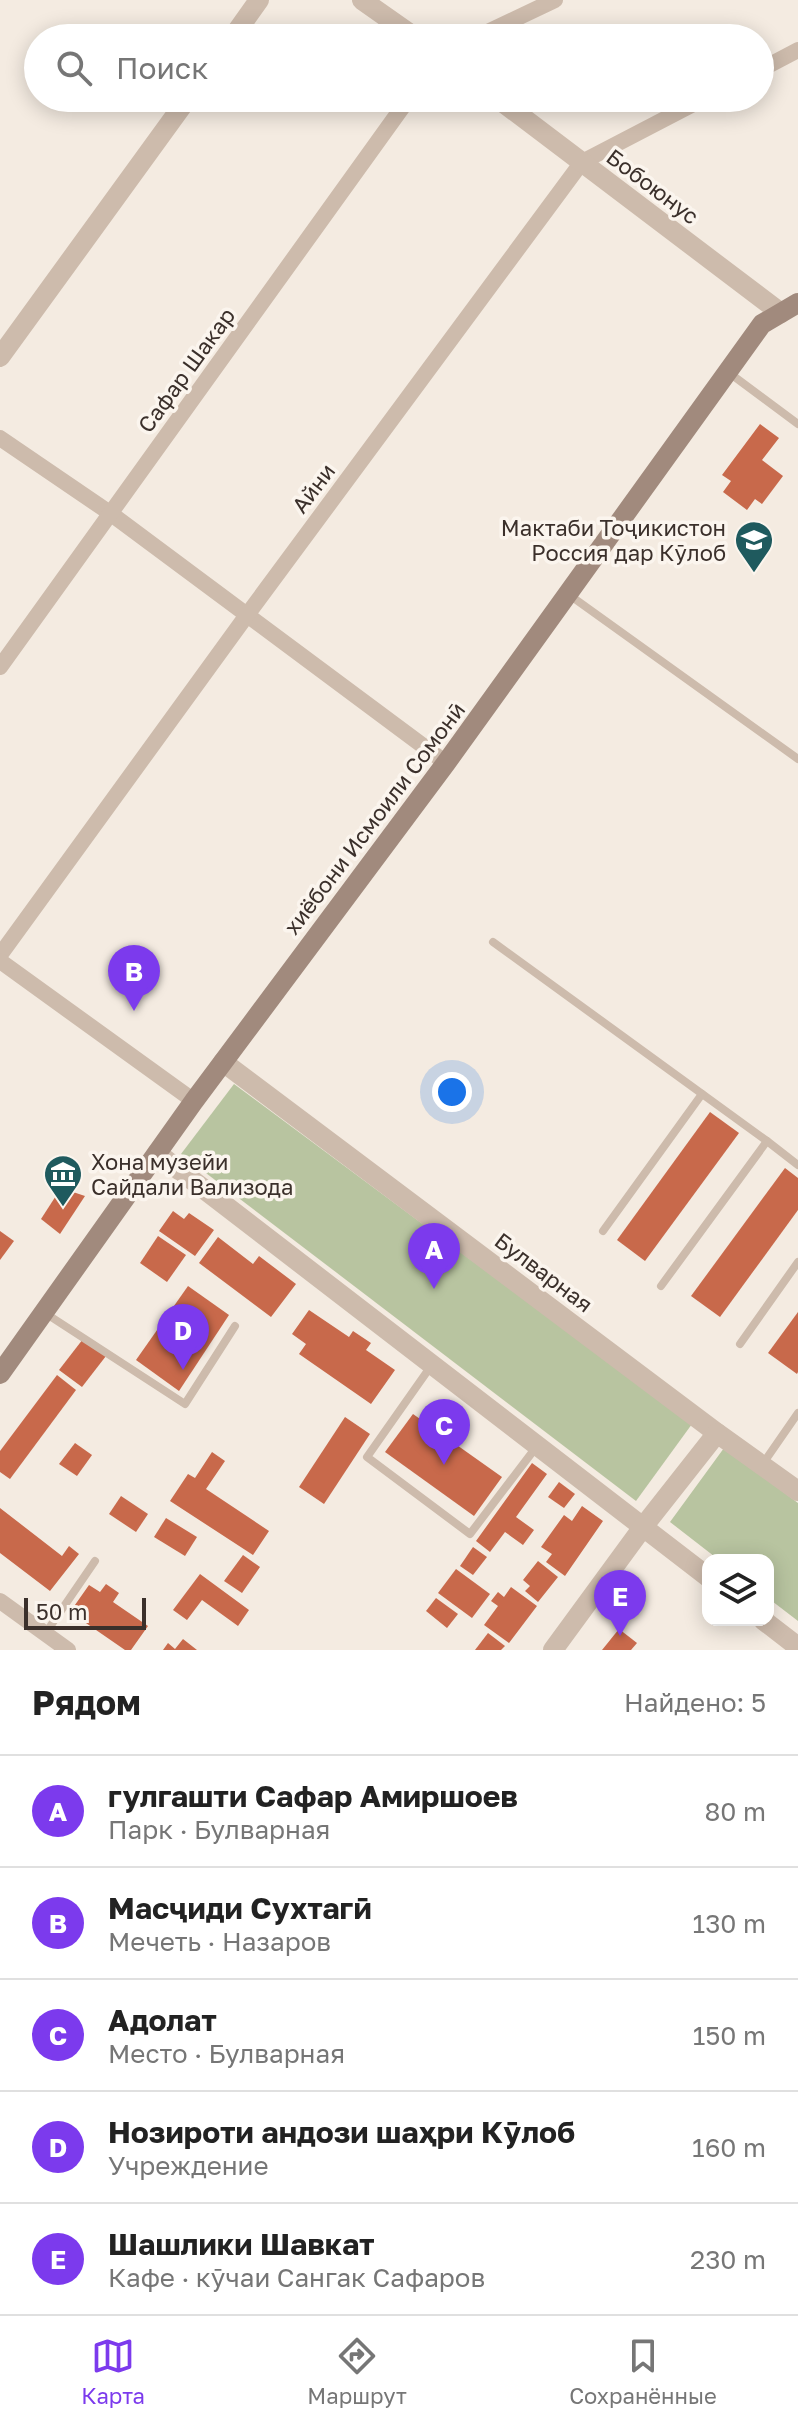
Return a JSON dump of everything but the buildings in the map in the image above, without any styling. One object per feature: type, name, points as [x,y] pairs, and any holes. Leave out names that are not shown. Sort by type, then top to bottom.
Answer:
[{"type":"main road","name":"хиёбони Исмоили Сомонӣ","points":[[0,1374],[194,1101],[446,763],[762,324],[789,308]]},
{"type":"street","points":[[242,24],[259,0]]},
{"type":"street","points":[[362,0],[396,24]]},
{"type":"street","points":[[504,24],[555,0]]},
{"type":"street","points":[[774,63],[798,50]]},
{"type":"street","points":[[0,357],[178,112]]},
{"type":"street","name":"Сафар Шакар","points":[[0,667],[399,112]]},
{"type":"street","name":"Бобоюнус","points":[[516,112],[789,308]]},
{"type":"street","name":"Айни","points":[[0,958],[247,615],[582,162],[678,112]]},
{"type":"street","points":[[0,438],[110,513],[446,763]]},
{"type":"street","points":[[0,958],[194,1101]]},
{"type":"street","name":"Булварная","points":[[223,1062],[798,1491]]},
{"type":"street","points":[[157,1153],[702,1572]]},
{"type":"street","points":[[553,1650],[717,1433]]},
{"type":"street","points":[[0,1601],[68,1650]]},
{"type":"street","points":[[771,1626],[798,1647]]},
{"type":"lane","points":[[728,372],[798,424]]},
{"type":"lane","points":[[568,594],[798,759]]},
{"type":"lane","points":[[493,942],[798,1165]]},
{"type":"lane","points":[[603,1231],[702,1094]]},
{"type":"lane","points":[[661,1286],[767,1141]]},
{"type":"lane","points":[[740,1344],[798,1262]]},
{"type":"lane","points":[[44,1312],[185,1404],[235,1326]]},
{"type":"lane","points":[[432,1365],[367,1457],[470,1534],[537,1446]]},
{"type":"lane","points":[[761,1465],[798,1413]]},
{"type":"lane","points":[[45,1634],[95,1561]]},
{"type":"green space","points":[[234,1084],[692,1424],[636,1501],[181,1154]]},
{"type":"green space","points":[[724,1448],[798,1503],[798,1621],[774,1603],[774,1554],[711,1554],[670,1522]]},
{"type":"place","name":"Мактаби Тоҷикистон Россия дар Кӯлоб","points":[[754,574]]},
{"type":"place","name":"Масҷиди Сухтагӣ","points":[[134,1011]]},
{"type":"place","name":"Хона музейи Сайдали Вализода","points":[[63,1208]]},
{"type":"place","name":"гулгашти Сафар Амиршоев","points":[[434,1289]]},
{"type":"place","name":"Нозироти андози шаҳри Кӯлоб","points":[[183,1370]]},
{"type":"place","name":"Адолат","points":[[444,1465]]},
{"type":"place","name":"Шашлики Шавкат","points":[[620,1636]]}]
